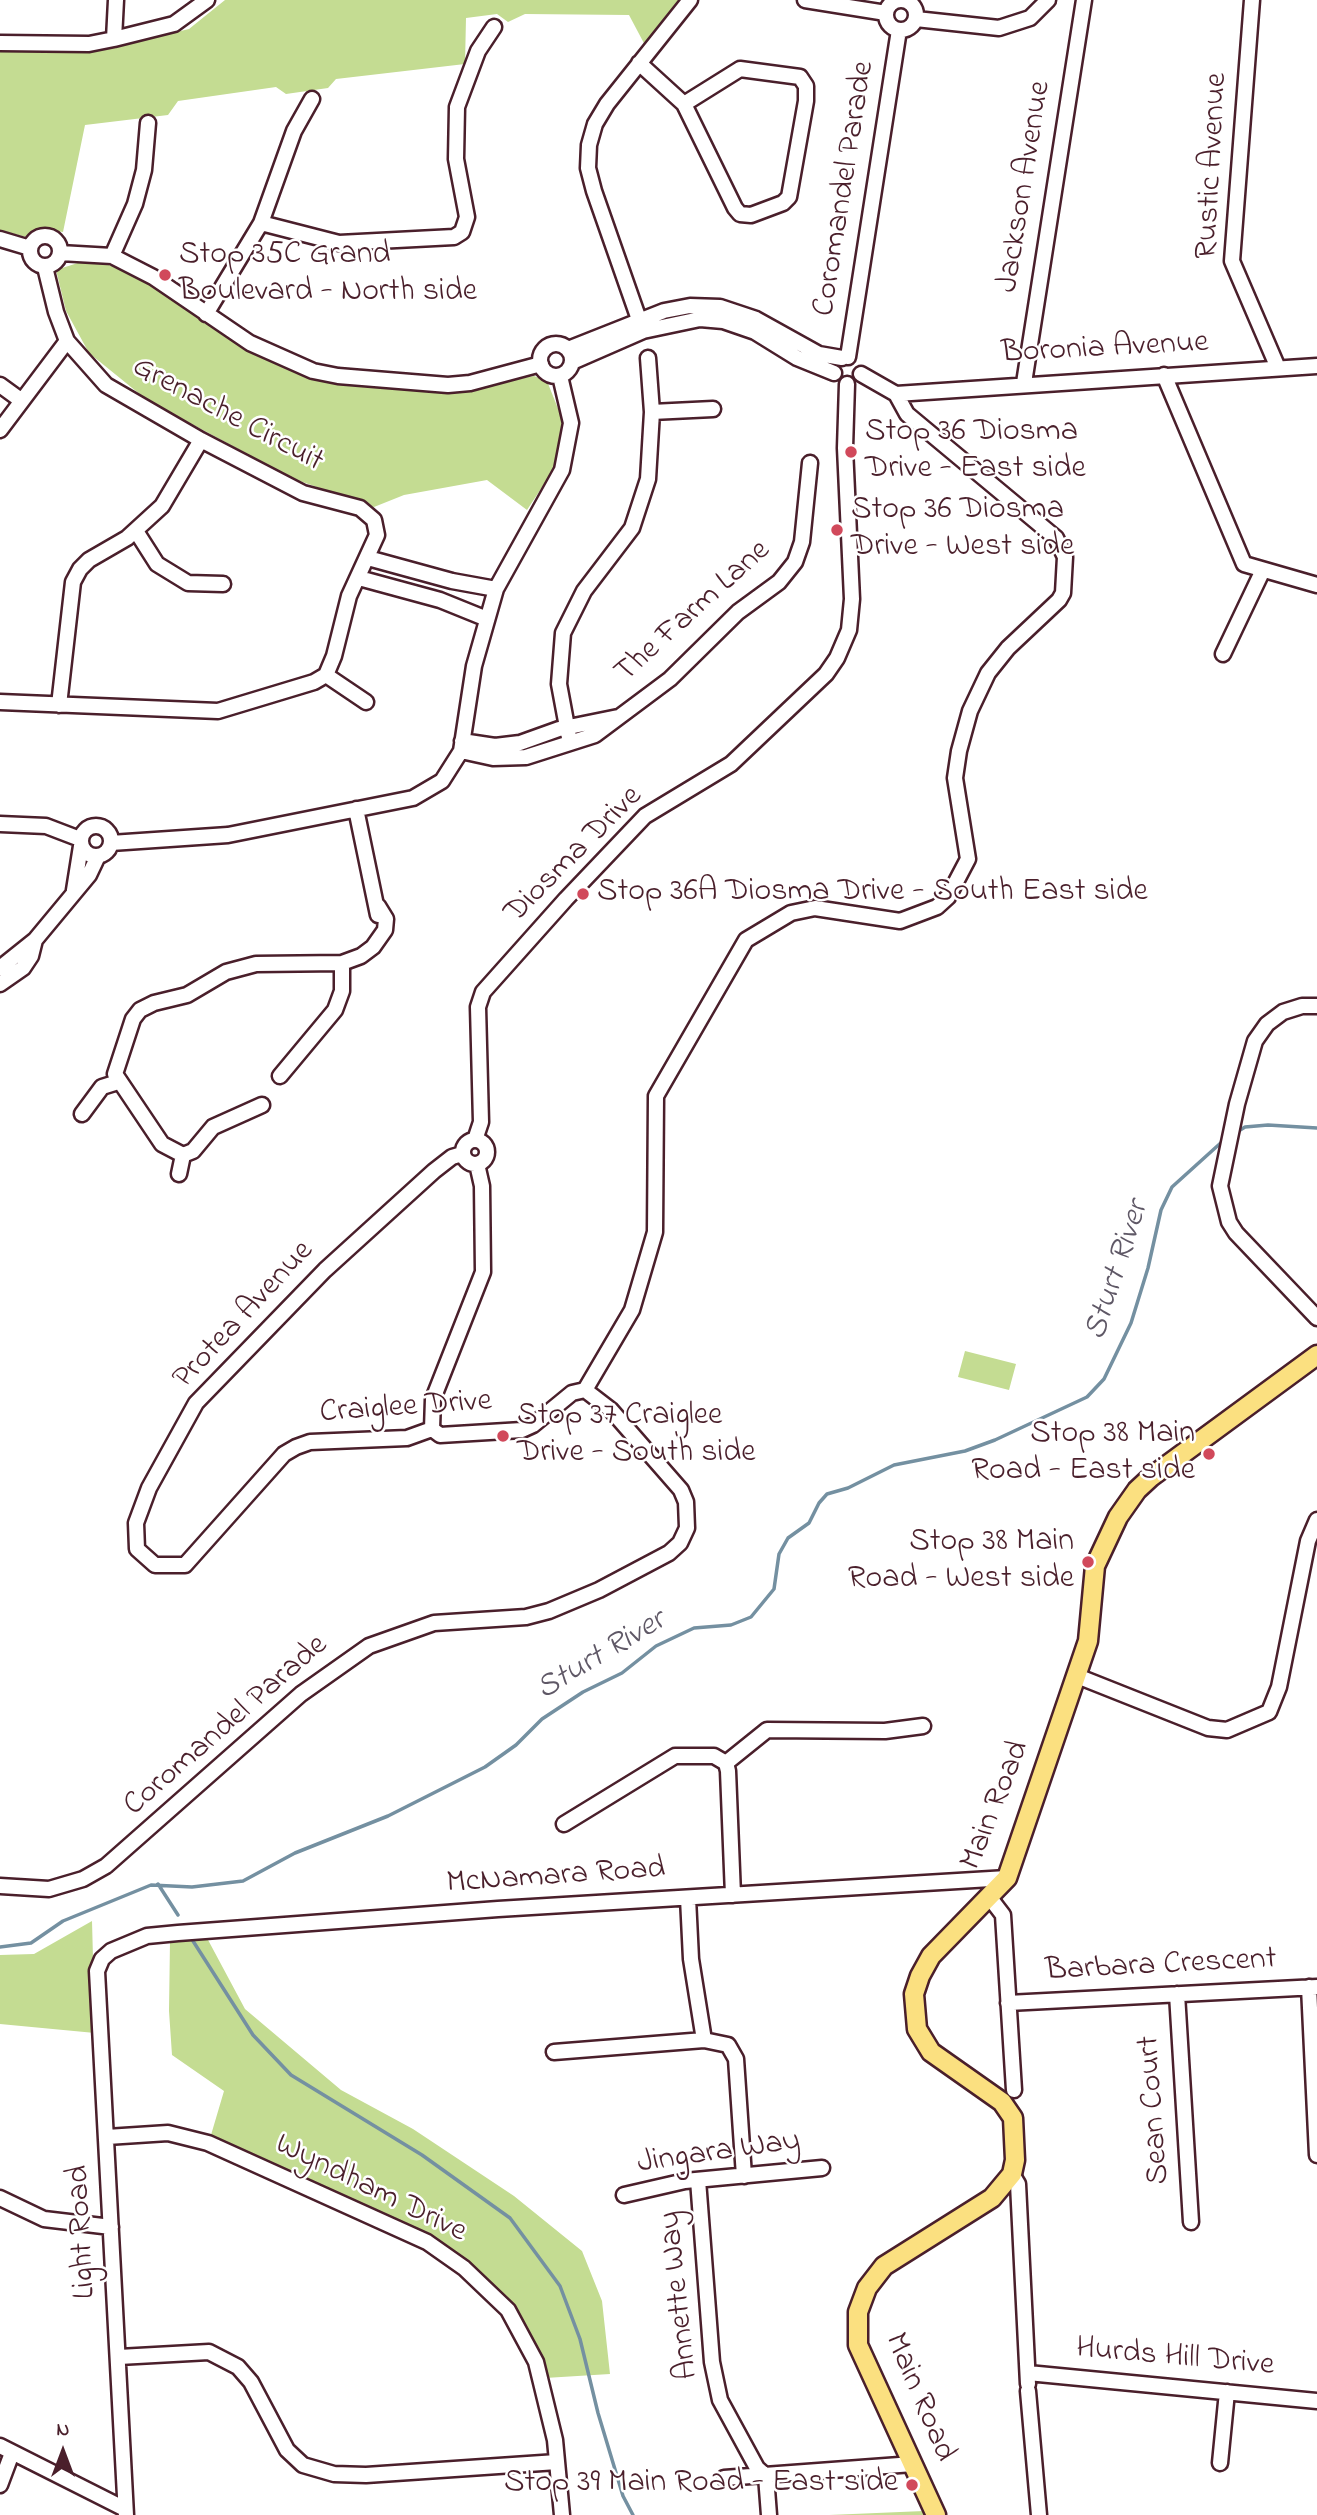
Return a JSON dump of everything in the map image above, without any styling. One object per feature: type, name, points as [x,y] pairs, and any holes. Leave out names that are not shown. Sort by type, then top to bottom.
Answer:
[{"type":"main road","name":"Main Road","points":[[936,2515],[858,2345],[858,2312],[867,2288],[884,2266],[992,2198],[1012,2174],[1013,2118],[1002,2102],[932,2052],[917,2029],[913,2012],[914,1994],[931,1956],[1007,1878],[1077,1676],[1092,1623],[1094,1566],[1100,1549],[1126,1504],[1151,1477],[1317,1355]]},
{"type":"street","points":[[114,39],[117,0]]},
{"type":"street","points":[[0,43],[89,44],[114,39],[174,24],[207,0]]},
{"type":"street","points":[[641,326],[588,168],[589,145],[595,124],[690,0]]},
{"type":"street","points":[[805,0],[886,13]]},
{"type":"street","points":[[902,0],[912,4],[916,19],[908,29],[899,30],[887,22],[886,13],[894,2],[902,0]]},
{"type":"street","points":[[916,19],[999,28],[1030,18],[1048,0]]},
{"type":"street","name":"Jackson Avenue","points":[[1024,383],[1084,0]]},
{"type":"street","name":"Rustic Avenue","points":[[1252,0],[1232,261],[1278,368]]},
{"type":"street","points":[[261,223],[339,243],[454,237],[463,232],[467,217],[456,159],[457,107],[478,51],[494,27]]},
{"type":"street","name":"Coromandel Parade","points":[[845,357],[899,30]]},
{"type":"street","points":[[639,64],[684,104],[740,214],[751,215],[783,203],[789,197],[806,101],[806,86],[800,77],[740,69],[684,104]]},
{"type":"street","points":[[206,314],[261,223],[294,131],[312,99]]},
{"type":"street","points":[[112,256],[141,181],[148,123]]},
{"type":"street","points":[[40,237],[50,237],[58,243],[60,253],[53,264],[45,267],[33,261],[30,248],[40,237]]},
{"type":"street","points":[[0,239],[30,248]]},
{"type":"street","points":[[60,253],[112,256],[153,277],[274,356],[338,376],[448,385],[470,383],[541,364]]},
{"type":"street","name":"Grenache Circuit","points":[[45,267],[55,312],[67,341],[106,385],[201,440],[303,493],[366,512],[374,520],[377,536],[349,596],[334,656],[326,675]]},
{"type":"street","points":[[570,355],[690,306],[720,307],[756,319],[819,354],[845,357],[859,362],[861,374],[854,383],[838,381],[834,373],[835,364],[845,357]]},
{"type":"street","points":[[641,326],[700,319],[723,321],[755,332],[797,358],[834,373]]},
{"type":"street","points":[[0,430],[67,341]]},
{"type":"street","points":[[559,345],[570,355],[568,370],[560,376],[550,375],[541,364],[542,354],[549,347],[559,345]]},
{"type":"street","points":[[570,743],[559,684],[564,633],[584,591],[632,528],[648,479],[652,412],[648,358]]},
{"type":"street","name":"Boronia Avenue","points":[[896,394],[1024,383],[1317,366]]},
{"type":"street","points":[[585,1390],[632,1310],[655,1232],[656,1096],[746,940],[791,913],[814,908],[900,921],[937,907],[948,897],[968,859],[955,778],[970,711],[995,665],[1063,593],[1065,557],[1056,538],[907,414],[896,394],[861,374]]},
{"type":"street","points":[[1164,375],[1244,564],[1317,585]]},
{"type":"street","points":[[111,842],[205,838],[356,809],[427,792],[452,769],[462,746],[474,666],[496,589],[562,470],[571,423],[560,376]]},
{"type":"street","name":"Diosma Drive","points":[[475,1140],[481,1122],[478,1007],[484,992],[566,899],[645,816],[731,764],[826,674],[837,658],[849,630],[852,599],[845,448],[847,384]]},
{"type":"street","points":[[0,385],[22,401]]},
{"type":"street","points":[[652,412],[713,409]]},
{"type":"street","points":[[59,705],[73,582],[89,560],[136,531],[162,506],[201,440]]},
{"type":"street","name":"The Farm Lane","points":[[462,746],[510,759],[526,757],[595,735],[670,679],[738,612],[779,582],[795,562],[802,542],[810,463]]},
{"type":"street","points":[[136,531],[157,564],[188,583],[223,584]]},
{"type":"street","points":[[368,558],[452,581],[496,589]]},
{"type":"street","points":[[1223,654],[1263,570]]},
{"type":"street","points":[[359,578],[440,600],[487,619]]},
{"type":"street","points":[[0,702],[218,711],[302,687],[326,675],[366,702]]},
{"type":"street","name":"The Farm Lane","points":[[462,746],[507,745],[567,727],[619,717]]},
{"type":"street","points":[[183,1156],[162,1144],[118,1082],[116,1066],[133,1019],[140,1010],[154,1003],[187,995],[226,972],[256,964],[342,963],[361,956],[373,947],[386,930],[386,919],[378,906],[356,809]]},
{"type":"street","points":[[0,824],[46,825],[81,843],[88,855],[98,856],[106,853],[111,842],[108,832],[95,826],[85,830],[81,843],[74,891]]},
{"type":"street","points":[[0,968],[35,940],[89,875],[98,856]]},
{"type":"street","points":[[0,984],[23,968],[31,956],[35,940]]},
{"type":"street","points":[[280,1076],[335,1010],[342,991],[342,963]]},
{"type":"street","points":[[1317,1006],[1302,1006],[1283,1012],[1267,1024],[1251,1050],[1220,1186],[1228,1222],[1317,1318]]},
{"type":"street","points":[[82,1114],[102,1087],[118,1082]]},
{"type":"street","points":[[183,1156],[193,1151],[213,1127],[262,1105]]},
{"type":"street","points":[[475,1140],[482,1143],[487,1153],[477,1164],[469,1163],[463,1154],[464,1146],[475,1140]]},
{"type":"street","name":"Protea Avenue","points":[[185,1565],[155,1565],[146,1559],[137,1549],[136,1523],[149,1488],[196,1403],[325,1270],[434,1171],[452,1157],[463,1154]]},
{"type":"street","points":[[179,1174],[183,1156]]},
{"type":"street","points":[[432,1429],[433,1399],[483,1272],[482,1186],[477,1164]]},
{"type":"street","name":"Coromandel Parade","points":[[0,1886],[49,1889],[83,1879],[106,1866],[301,1694],[369,1646],[434,1623],[526,1617],[549,1611],[599,1590],[669,1553],[680,1542],[687,1528],[689,1517],[681,1490],[611,1410],[585,1390]]},
{"type":"street","name":"Craiglee Drive","points":[[185,1565],[284,1454],[296,1447],[310,1442],[407,1438],[432,1429],[440,1435],[522,1430],[533,1425],[572,1393],[585,1390]]},
{"type":"street","points":[[1077,1676],[1208,1728],[1227,1730],[1269,1712],[1279,1687],[1308,1541],[1317,1522]]},
{"type":"street","points":[[726,1763],[742,1754],[759,1734],[767,1730],[885,1731],[923,1726]]},
{"type":"street","points":[[565,1824],[675,1756],[714,1756],[726,1763]]},
{"type":"street","points":[[726,1763],[733,1895]]},
{"type":"street","name":"McNamara Road","points":[[111,1951],[147,1936],[1007,1878]]},
{"type":"street","points":[[688,1898],[691,1959],[705,2040]]},
{"type":"street","points":[[990,1898],[1003,1915],[1014,2090]]},
{"type":"street","name":"Light Road","points":[[111,1951],[102,1959],[97,1972],[126,2512]]},
{"type":"street","points":[[1313,1987],[1317,2155]]},
{"type":"street","name":"Barbara Crescent","points":[[1008,2003],[1313,1987]]},
{"type":"street","name":"Sean Court","points":[[1177,1994],[1191,2222]]},
{"type":"street","points":[[554,2052],[705,2040],[728,2045],[736,2059],[744,2176]]},
{"type":"street","name":"Wyndham Drive","points":[[107,2137],[168,2133],[208,2143],[426,2242],[464,2268],[508,2310],[536,2362],[557,2462],[562,2515]]},
{"type":"street","name":"Jingara Way","points":[[624,2195],[698,2180],[822,2168]]},
{"type":"street","points":[[1012,2174],[1018,2184],[1028,2383],[1039,2515]]},
{"type":"street","name":"Annette Way","points":[[698,2180],[712,2361],[720,2400],[757,2468],[766,2476]]},
{"type":"street","points":[[0,2198],[44,2219],[111,2227]]},
{"type":"street","points":[[119,2357],[209,2352],[238,2367],[251,2382],[287,2450],[303,2465],[334,2474],[366,2475],[557,2462]]},
{"type":"street","name":"Hurds Hill Drive","points":[[1028,2383],[1227,2392],[1317,2401]]},
{"type":"street","points":[[1220,2463],[1227,2392]]},
{"type":"street","points":[[0,2485],[6,2449],[126,2512]]},
{"type":"street","points":[[724,2478],[913,2464]]},
{"type":"street","points":[[766,2476],[769,2515]]},
{"type":"green space","points":[[225,0],[683,0],[646,47],[629,15],[525,14],[508,22],[497,14],[466,18],[465,64],[336,79],[328,88],[286,94],[276,87],[178,101],[168,115],[85,125],[63,232],[43,229],[26,237],[0,230],[0,49],[83,50],[126,44],[189,29]]},
{"type":"green space","points":[[84,261],[103,263],[129,272],[265,356],[329,381],[396,390],[465,390],[534,376],[547,381],[563,421],[558,463],[527,510],[487,480],[404,495],[374,507],[294,479],[147,400],[89,353],[66,311],[56,270]]},
{"type":"green space","points":[[965,1351],[1016,1364],[1009,1390],[958,1377]]},
{"type":"green space","points":[[92,1921],[95,2033],[0,2024],[0,1955],[34,1954]]},
{"type":"green space","points":[[207,1938],[245,2009],[341,2090],[413,2129],[514,2196],[582,2251],[602,2301],[610,2374],[545,2378],[540,2360],[465,2263],[403,2223],[211,2135],[224,2091],[172,2055],[169,2011],[170,1941]]},
{"type":"green space","points":[[924,2511],[926,2515],[829,2515]]},
{"type":"waterway","name":"Sturt River","points":[[1237,1132],[1245,1127],[1268,1125],[1317,1128]]},
{"type":"waterway","name":"Sturt River","points":[[0,1947],[31,1943],[63,1921],[151,1885],[192,1887],[243,1881],[295,1853],[388,1816],[485,1767],[516,1745],[542,1719],[583,1692],[622,1673],[656,1646],[694,1628],[731,1625],[751,1617],[774,1589],[779,1554],[788,1538],[809,1523],[827,1494],[848,1488],[894,1465],[965,1451],[995,1440],[1087,1397],[1104,1379],[1131,1323],[1148,1268],[1161,1210],[1172,1187],[1224,1140]]},
{"type":"waterway","points":[[158,1884],[178,1915]]},
{"type":"waterway","points":[[193,1941],[253,2035],[291,2075],[422,2155],[510,2218],[560,2286],[580,2339],[598,2413],[623,2496],[633,2515]]},
{"type":"place","name":"Stop 35C Grand Boulevard - North side","points":[[165,275]]},
{"type":"place","name":"Stop 36 Diosma Drive - East side","points":[[851,452]]},
{"type":"place","name":"Stop 36 Diosma Drive - West side","points":[[837,530]]},
{"type":"place","name":"Stop 36A Diosma Drive - South East side","points":[[583,894]]},
{"type":"place","name":"Stop 37 Craiglee Drive - South side","points":[[503,1436]]},
{"type":"place","name":"Stop 38 Main Road - East side","points":[[1209,1454]]},
{"type":"place","name":"Stop 38 Main Road - West side","points":[[1088,1562]]},
{"type":"place","name":"Stop 39 Main Road - East side","points":[[912,2485]]}]
